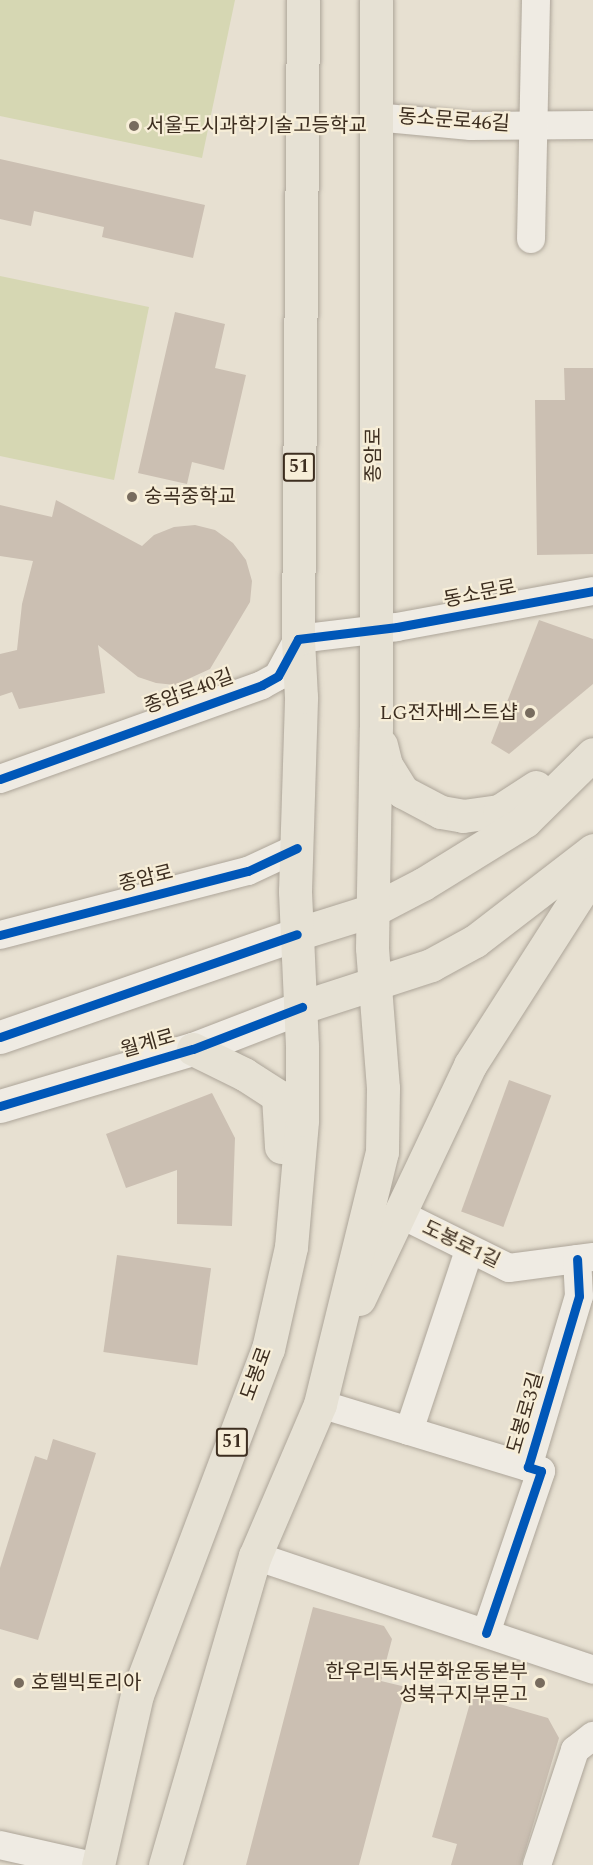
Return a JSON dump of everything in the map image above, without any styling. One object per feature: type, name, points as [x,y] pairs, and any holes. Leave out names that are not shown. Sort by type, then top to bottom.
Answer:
[{"type":"main road","name":"51","points":[[297,934],[301,698],[298,639],[303,0]]},
{"type":"main road","name":"종암로","points":[[373,910],[376,728],[374,630],[376,0]]},
{"type":"main road","points":[[376,728],[386,765],[403,792],[441,812],[463,816],[499,811],[593,753]]},
{"type":"main road","points":[[0,1037],[373,910],[525,821],[593,753]]},
{"type":"main road","points":[[302,1007],[431,965],[475,941],[593,850]]},
{"type":"main road","points":[[336,1344],[402,1215],[470,1065],[593,873]]},
{"type":"main road","points":[[165,1865],[255,1556],[320,1404],[382,1152],[383,1088],[375,984],[373,910]]},
{"type":"main road","name":"도봉로","points":[[98,1865],[136,1695],[268,1349],[291,1247],[302,1120],[302,1007],[297,934]]},
{"type":"main road","name":"월계로","points":[[0,1106],[193,1049],[302,1007]]},
{"type":"main road","points":[[193,1049],[244,1074],[278,1096],[281,1124],[279,1210],[268,1349]]},
{"type":"street","name":"동소문로46길","points":[[531,239],[536,0]]},
{"type":"street","name":"동소문로46길","points":[[375,117],[471,126],[593,125]]},
{"type":"street","name":"동소문로","points":[[374,630],[593,591]]},
{"type":"street","points":[[298,639],[374,630]]},
{"type":"street","name":"종암로40길","points":[[0,779],[262,685],[278,676],[298,639]]},
{"type":"street","name":"종암로","points":[[0,935],[248,871],[297,848]]},
{"type":"street","name":"도봉로1길","points":[[402,1215],[469,1251],[509,1268],[585,1258]]},
{"type":"street","points":[[408,1431],[469,1251]]},
{"type":"street","name":"도봉로3길","points":[[486,1633],[541,1471],[528,1467],[579,1296],[585,1258]]},
{"type":"street","points":[[320,1404],[528,1467]]},
{"type":"street","points":[[255,1556],[593,1670]]},
{"type":"street","points":[[537,1865],[575,1750],[593,1736]]},
{"type":"street","points":[[0,1845],[89,1865]]},
{"type":"green space","points":[[0,0],[235,0],[202,158],[0,116]]},
{"type":"green space","points":[[0,276],[149,307],[114,480],[0,456]]},
{"type":"building","points":[[0,159],[205,205],[193,258],[102,237],[104,227],[34,211],[31,226],[0,219]]},
{"type":"building","points":[[175,312],[225,324],[215,368],[246,375],[224,470],[192,462],[187,484],[138,473]]},
{"type":"building","points":[[564,368],[593,368],[593,554],[537,555],[535,400],[565,400]]},
{"type":"building","points":[[56,500],[142,546],[154,535],[174,527],[195,525],[215,530],[233,543],[246,560],[252,581],[250,602],[210,669],[175,685],[156,683],[138,677],[98,645],[105,693],[19,709],[12,692],[0,696],[0,654],[17,650],[22,604],[33,561],[0,556],[0,505],[52,517]]},
{"type":"building","name":"LG전자베스트샵","points":[[539,620],[593,639],[593,684],[509,754],[491,743]]},
{"type":"building","points":[[509,1080],[551,1095],[503,1227],[461,1212]]},
{"type":"building","points":[[212,1093],[235,1138],[232,1226],[177,1224],[177,1170],[126,1188],[106,1134]]},
{"type":"building","points":[[117,1255],[211,1268],[197,1365],[103,1352]]},
{"type":"building","points":[[53,1439],[96,1453],[38,1640],[0,1629],[0,1568],[35,1456],[47,1460]]},
{"type":"building","points":[[313,1607],[384,1626],[392,1639],[381,1681],[406,1687],[359,1865],[246,1865]]},
{"type":"building","points":[[472,1696],[548,1718],[559,1738],[521,1865],[451,1865],[457,1844],[432,1837]]},
{"type":"cycle path","points":[[0,779],[262,685],[278,676],[298,639],[397,627],[593,591]]},
{"type":"cycle path","points":[[0,935],[248,871],[297,848]]},
{"type":"cycle path","points":[[0,1037],[297,934]]},
{"type":"cycle path","points":[[0,1106],[193,1049],[302,1007]]},
{"type":"cycle path","points":[[486,1633],[541,1471],[528,1467],[579,1296],[577,1259]]},
{"type":"place","name":"서울도시과학기술고등학교","points":[[134,126]]},
{"type":"place","name":"숭곡중학교","points":[[132,497]]},
{"type":"place","name":"LG전자베스트샵","points":[[530,713]]},
{"type":"place","name":"호텔빅토리아","points":[[19,1683]]},
{"type":"place","name":"한우리독서문화운동본부 성북구지부문고","points":[[540,1683]]}]
